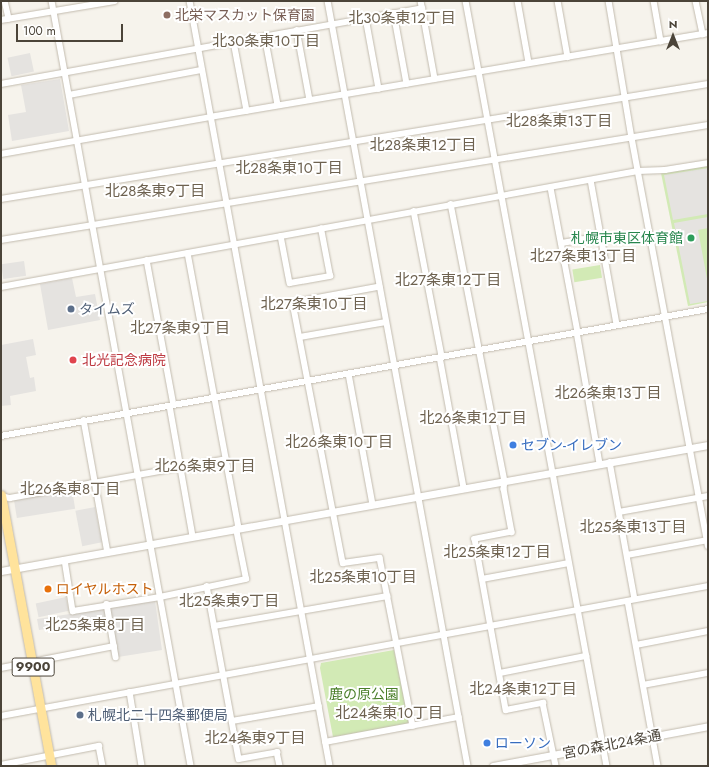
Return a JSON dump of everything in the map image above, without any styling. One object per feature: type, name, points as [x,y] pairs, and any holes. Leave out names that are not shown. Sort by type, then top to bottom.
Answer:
[{"type":"main road","name":"9900","points":[[1,496],[51,766]]},
{"type":"street","points":[[5,1],[9,19]]},
{"type":"street","points":[[52,1],[191,766]]},
{"type":"street","points":[[1,20],[114,1]]},
{"type":"street","points":[[190,1],[201,70],[220,164],[330,766]]},
{"type":"street","points":[[328,1],[468,766]]},
{"type":"street","points":[[421,1],[435,79]]},
{"type":"street","points":[[466,1],[607,766]]},
{"type":"street","points":[[518,1],[529,64]]},
{"type":"street","points":[[558,1],[568,57]]},
{"type":"street","points":[[609,1],[638,171],[689,448],[708,542],[627,555]]},
{"type":"street","points":[[654,1],[661,41]]},
{"type":"street","points":[[1,154],[247,110],[705,34],[696,1]]},
{"type":"street","points":[[1,84],[422,8]]},
{"type":"street","points":[[394,13],[407,84]]},
{"type":"street","points":[[366,18],[379,89]]},
{"type":"street","points":[[297,30],[310,100]]},
{"type":"street","points":[[266,36],[278,105]]},
{"type":"street","points":[[234,42],[247,110]]},
{"type":"street","points":[[69,95],[201,70]]},
{"type":"street","points":[[1,199],[708,84]]},
{"type":"street","points":[[1,240],[708,125]]},
{"type":"street","points":[[1,287],[321,229],[367,219],[551,188],[638,171],[665,170],[708,163]]},
{"type":"street","points":[[591,180],[617,325]]},
{"type":"street","points":[[551,188],[562,243],[600,464]]},
{"type":"street","points":[[451,204],[505,481],[504,489],[512,532],[475,539],[506,710],[543,703],[556,766]]},
{"type":"street","points":[[414,211],[464,488]]},
{"type":"street","points":[[281,236],[290,283],[330,276],[321,229]]},
{"type":"street","points":[[562,243],[601,236]]},
{"type":"street","points":[[65,560],[73,610],[160,597],[246,579],[226,459],[188,253]]},
{"type":"street","points":[[147,260],[193,536]]},
{"type":"street","points":[[380,287],[293,303],[343,564],[380,558],[413,726]]},
{"type":"street","points":[[1,436],[708,309]]},
{"type":"street","points":[[300,337],[386,322]]},
{"type":"street","points":[[349,374],[373,505]]},
{"type":"street","points":[[84,420],[108,553]]},
{"type":"street","points":[[1,571],[108,553],[193,536],[553,473],[708,444]]},
{"type":"street","points":[[1,496],[10,498],[226,459]]},
{"type":"street","points":[[610,462],[635,600]]},
{"type":"street","points":[[620,512],[708,496]]},
{"type":"street","points":[[482,579],[569,563]]},
{"type":"street","points":[[207,586],[239,759],[277,752],[280,766]]},
{"type":"street","points":[[1,716],[708,586]]},
{"type":"street","points":[[214,626],[387,596]]},
{"type":"street","points":[[628,600],[658,766]]},
{"type":"street","points":[[107,604],[116,657]]},
{"type":"street","points":[[636,645],[708,631]]},
{"type":"street","points":[[1,668],[114,646]]},
{"type":"street","points":[[500,673],[586,656]]},
{"type":"street","points":[[643,686],[708,673]]},
{"type":"street","points":[[130,692],[142,766]]},
{"type":"street","points":[[232,721],[319,706]]},
{"type":"street","points":[[326,742],[459,717]]},
{"type":"street","name":"宮の森北24条通","points":[[493,766],[708,726]]},
{"type":"street","points":[[1,765],[99,746],[103,766]]},
{"type":"green space","name":"札幌市東区体育館","points":[[708,166],[708,302],[688,306],[661,173]]},
{"type":"green space","points":[[600,265],[602,278],[574,282],[572,269]]},
{"type":"green space","name":"鹿の原公園","points":[[394,650],[409,721],[408,724],[333,737],[320,668],[321,663]]},
{"type":"shaded area","points":[[30,53],[34,72],[11,76],[8,58]]},
{"type":"shaded area","points":[[60,79],[69,131],[12,141],[8,115],[26,112],[21,85]]},
{"type":"shaded area","points":[[708,168],[708,214],[673,220],[664,175]]},
{"type":"shaded area","points":[[708,217],[708,228],[698,230],[708,284],[708,301],[690,304],[674,223]]},
{"type":"shaded area","points":[[24,261],[26,276],[3,279],[1,264]]},
{"type":"shaded area","name":"タイムズ","points":[[72,278],[76,297],[95,294],[100,320],[48,330],[40,284]]},
{"type":"shaded area","points":[[33,339],[36,355],[26,357],[30,378],[34,377],[36,391],[10,396],[11,405],[1,406],[1,345]]},
{"type":"shaded area","points":[[72,489],[75,509],[17,518],[14,498]]},
{"type":"shaded area","points":[[95,507],[102,542],[82,546],[75,511]]},
{"type":"shaded area","points":[[66,597],[69,611],[39,617],[36,603]]},
{"type":"shaded area","points":[[155,601],[162,650],[118,657],[112,624],[78,630],[77,624],[39,630],[37,619]]},
{"type":"place","name":"北栄マスカット保育園","points":[[167,15]]},
{"type":"place","name":"札幌市東区体育館","points":[[691,238]]},
{"type":"place","name":"タイムズ","points":[[71,309]]},
{"type":"place","name":"北光記念病院","points":[[73,360]]},
{"type":"place","name":"セブン-イレブン","points":[[513,445]]},
{"type":"place","name":"ロイヤルホスト","points":[[48,589]]},
{"type":"place","name":"札幌北二十四条郵便局","points":[[80,715]]},
{"type":"place","name":"ローソン","points":[[487,743]]},
{"type":"district","name":"北30条東12丁目","points":[[402,19]]},
{"type":"district","name":"北30条東10丁目","points":[[266,42]]},
{"type":"district","name":"北28条東13丁目","points":[[559,122]]},
{"type":"district","name":"北28条東12丁目","points":[[423,146]]},
{"type":"district","name":"北28条東10丁目","points":[[289,169]]},
{"type":"district","name":"北28条東9丁目","points":[[155,192]]},
{"type":"district","name":"北27条東13丁目","points":[[583,257]]},
{"type":"district","name":"北27条東12丁目","points":[[448,281]]},
{"type":"district","name":"北27条東10丁目","points":[[314,305]]},
{"type":"district","name":"北27条東9丁目","points":[[180,329]]},
{"type":"district","name":"北26条東13丁目","points":[[608,394]]},
{"type":"district","name":"北26条東12丁目","points":[[473,419]]},
{"type":"district","name":"北26条東10丁目","points":[[339,443]]},
{"type":"district","name":"北26条東9丁目","points":[[205,467]]},
{"type":"district","name":"北26条東8丁目","points":[[70,490]]},
{"type":"district","name":"北25条東13丁目","points":[[633,528]]},
{"type":"district","name":"北25条東12丁目","points":[[497,553]]},
{"type":"district","name":"北25条東10丁目","points":[[363,578]]},
{"type":"district","name":"北25条東9丁目","points":[[229,602]]},
{"type":"district","name":"北25条東8丁目","points":[[95,626]]},
{"type":"district","name":"北24条東12丁目","points":[[523,690]]},
{"type":"district","name":"北24条東10丁目","points":[[389,714]]},
{"type":"district","name":"北24条東9丁目","points":[[255,739]]}]
